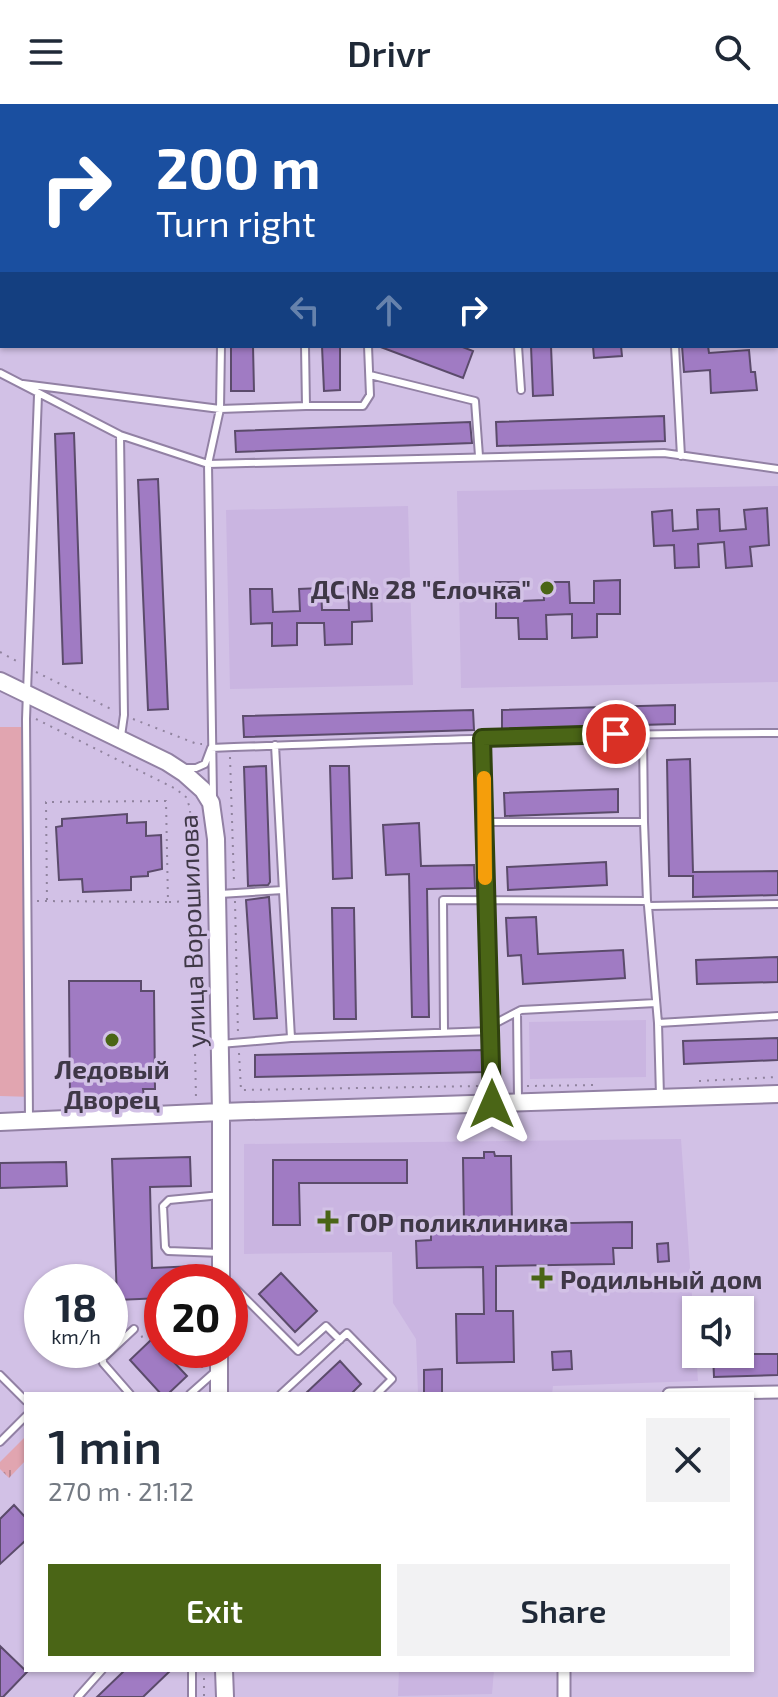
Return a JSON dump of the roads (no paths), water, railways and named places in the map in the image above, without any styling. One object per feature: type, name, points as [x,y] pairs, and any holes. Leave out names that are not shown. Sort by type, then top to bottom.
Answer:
[{"type":"main road","name":"улица Ворошилова","points":[[0,681],[167,762],[203,790],[211,803],[217,894],[223,1264]]},
{"type":"main road","points":[[0,1122],[778,1094]]},
{"type":"main road","points":[[219,1368],[219,1392]]},
{"type":"main road","points":[[225,1672],[225,1697]]},
{"type":"street","points":[[754,1392],[778,1392]]},
{"type":"street","points":[[564,1672],[564,1697]]},
{"type":"lane","points":[[214,817],[208,464],[220,409],[221,348]]},
{"type":"lane","points":[[305,348],[306,406]]},
{"type":"lane","points":[[21,384],[220,409],[363,406],[370,395],[368,348]]},
{"type":"lane","points":[[518,348],[521,390]]},
{"type":"lane","points":[[675,348],[681,456]]},
{"type":"lane","points":[[0,373],[120,435],[208,464],[664,453],[778,469]]},
{"type":"lane","points":[[370,375],[475,401],[479,456]]},
{"type":"lane","points":[[29,1120],[26,714],[38,395]]},
{"type":"lane","points":[[120,435],[124,715],[121,740]]},
{"type":"lane","points":[[211,746],[230,748],[482,738],[778,733]]},
{"type":"lane","points":[[643,734],[644,822],[658,1023],[660,1100]]},
{"type":"lane","points":[[482,738],[492,1104]]},
{"type":"lane","points":[[275,745],[291,1038]]},
{"type":"lane","points":[[167,762],[196,768],[205,764],[211,746]]},
{"type":"lane","points":[[486,822],[644,822]]},
{"type":"lane","points":[[217,894],[283,890]]},
{"type":"lane","points":[[444,1031],[443,900],[778,904]]},
{"type":"lane","points":[[220,1044],[492,1028],[517,1012],[656,1003]]},
{"type":"lane","points":[[517,1012],[518,1103]]},
{"type":"lane","points":[[658,1023],[778,1016]]},
{"type":"lane","points":[[221,1195],[169,1200],[163,1206],[165,1247],[168,1251],[221,1253]]},
{"type":"lane","points":[[248,1302],[298,1351],[326,1326],[340,1340]]},
{"type":"lane","points":[[128,1392],[104,1367],[103,1358],[134,1329]]},
{"type":"lane","points":[[283,1392],[347,1333],[392,1379],[379,1392]]},
{"type":"lane","points":[[192,1392],[219,1368]]},
{"type":"lane","points":[[0,1375],[24,1399]]},
{"type":"lane","points":[[0,1442],[24,1418]]},
{"type":"lane","points":[[78,1697],[100,1672]]},
{"type":"lane","points":[[192,1672],[192,1697]]},
{"type":"place","name":"ДС № 28 \"Елочка\"","points":[[547,588]]},
{"type":"place","name":"Ледовый Дворец","points":[[112,1040]]},
{"type":"place","name":"ГОР поликлиника","points":[[328,1221]]},
{"type":"place","name":"Родильный дом","points":[[542,1278]]}]
